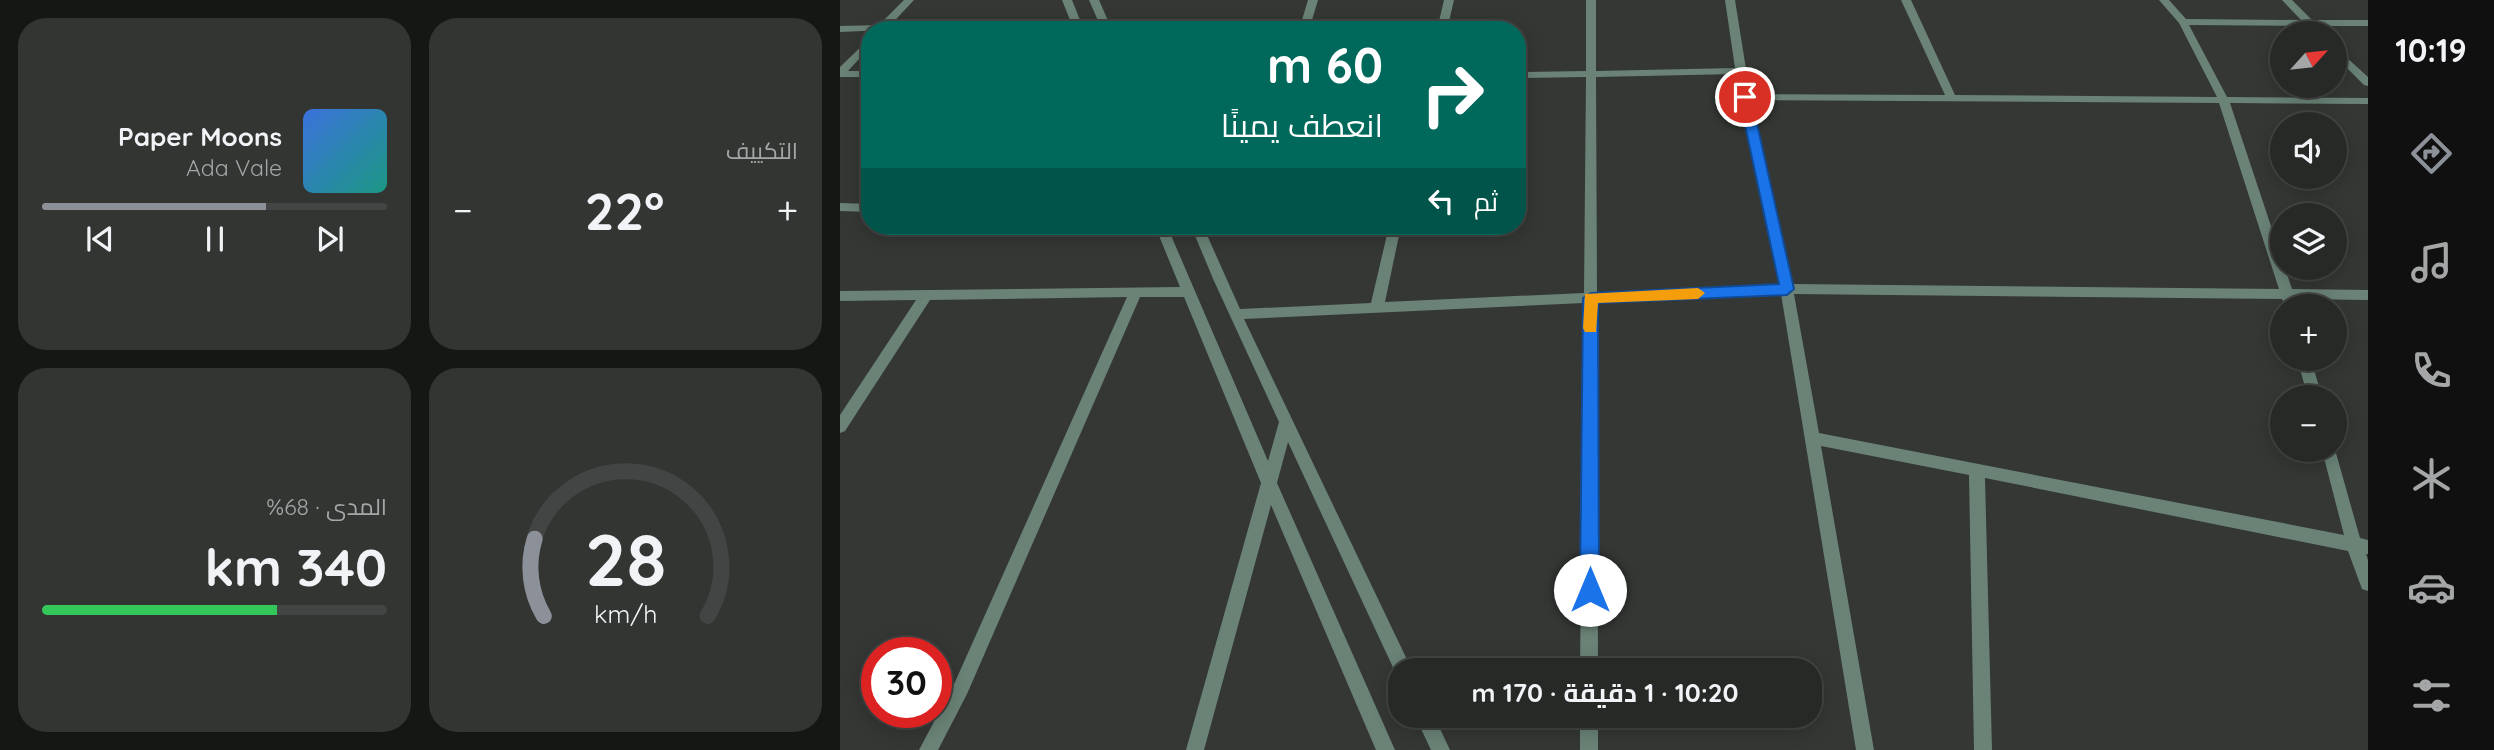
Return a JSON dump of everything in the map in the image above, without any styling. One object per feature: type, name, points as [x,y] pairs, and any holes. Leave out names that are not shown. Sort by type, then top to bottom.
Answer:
[{"type":"street","points":[[889,21],[909,0]]},
{"type":"street","points":[[1066,0],[1075,21]]},
{"type":"street","points":[[1094,0],[1103,21]]},
{"type":"street","points":[[1307,21],[1313,0]]},
{"type":"street","points":[[1444,21],[1449,0]]},
{"type":"street","points":[[1589,658],[1591,0]]},
{"type":"street","points":[[1730,0],[1745,97],[1787,289],[1865,750]]},
{"type":"street","points":[[1906,0],[1952,99]]},
{"type":"street","points":[[2164,0],[2183,22],[2224,101],[2287,294]]},
{"type":"street","points":[[2287,0],[2307,21]]},
{"type":"street","points":[[2183,22],[2270,23]]},
{"type":"street","points":[[2347,23],[2368,23]]},
{"type":"street","points":[[840,29],[861,29]]},
{"type":"street","points":[[840,74],[861,51]]},
{"type":"street","points":[[2347,62],[2368,83]]},
{"type":"street","points":[[1526,75],[1742,71]]},
{"type":"street","points":[[840,74],[861,74]]},
{"type":"street","points":[[1745,97],[2368,101]]},
{"type":"street","points":[[840,207],[861,208]]},
{"type":"street","points":[[1165,235],[1386,750]]},
{"type":"street","points":[[1201,235],[1397,658]]},
{"type":"street","points":[[1377,307],[1393,235]]},
{"type":"street","points":[[1237,314],[1787,289],[2270,300]]},
{"type":"street","points":[[928,750],[961,688],[1136,292]]},
{"type":"street","points":[[840,296],[1189,292]]},
{"type":"street","points":[[840,427],[926,295]]},
{"type":"street","points":[[2347,296],[2368,295]]},
{"type":"street","points":[[1195,750],[1286,422]]},
{"type":"street","points":[[1813,438],[2361,546]]},
{"type":"street","points":[[2333,462],[2361,546],[2368,583]]},
{"type":"street","points":[[1977,470],[1983,750]]},
{"type":"street","points":[[1430,728],[1441,750]]},
{"type":"street","points":[[1589,728],[1589,750]]},
{"type":"slow traffic","points":[[1591,328],[1591,298],[1698,293]]},
{"type":"route","points":[[1590,590],[1591,298],[1787,289],[1745,97]]}]
